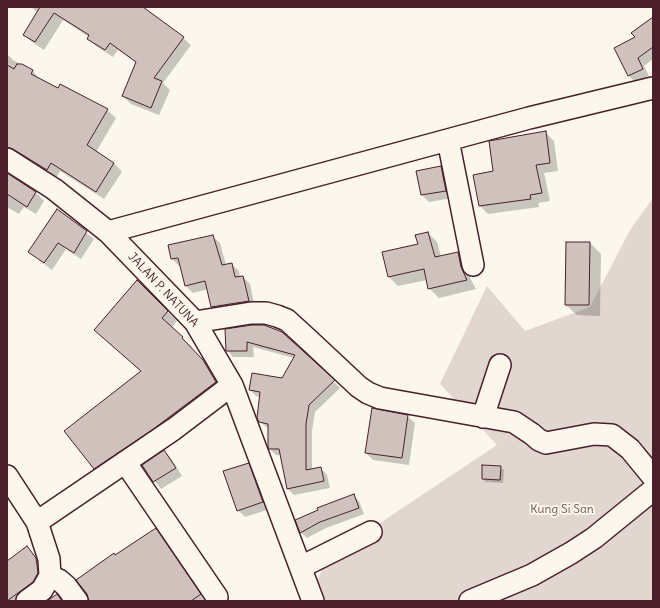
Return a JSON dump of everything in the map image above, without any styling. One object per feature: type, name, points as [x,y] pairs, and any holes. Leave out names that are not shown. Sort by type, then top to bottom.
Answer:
[{"type":"street","points":[[108,232],[529,118],[653,88]]},
{"type":"street","points":[[448,140],[473,265]]},
{"type":"street","name":"JALAN P. NATUNA","points":[[7,159],[54,189],[108,232],[195,322],[232,385],[313,601]]},
{"type":"street","points":[[195,322],[250,313],[266,313],[277,316],[286,320],[302,333],[359,387],[368,393],[380,398],[514,422],[538,440],[546,443],[594,434],[612,435],[630,449],[653,477]]},
{"type":"street","points":[[483,416],[500,365]]},
{"type":"street","points":[[37,522],[174,429],[232,385]]},
{"type":"street","points":[[125,462],[217,597]]},
{"type":"street","points":[[7,476],[37,522],[48,559],[50,576],[42,590],[27,601]]},
{"type":"street","points":[[470,601],[532,575],[571,553],[594,538],[653,490]]},
{"type":"street","points":[[301,567],[371,532]]},
{"type":"street","points":[[50,576],[59,580],[66,586],[77,601]]},
{"type":"green space","name":"Kung Si San","points":[[653,198],[653,601],[309,601],[326,559],[497,445],[440,384],[487,286],[525,331],[590,307],[630,230]]},
{"type":"building","points":[[40,7],[143,7],[184,37],[154,78],[162,81],[151,108],[122,96],[136,62],[110,43],[105,50],[87,39],[89,35],[54,13],[35,42],[23,35]]},
{"type":"building","points":[[653,17],[653,47],[638,58],[643,69],[628,76],[614,48],[635,37],[631,33]]},
{"type":"building","points":[[17,64],[22,64],[33,70],[31,74],[58,88],[60,84],[108,109],[87,145],[114,163],[96,192],[51,163],[47,170],[13,149],[7,147],[7,65],[14,69]]},
{"type":"building","points":[[546,131],[550,163],[536,165],[542,193],[530,195],[531,199],[479,206],[473,175],[493,171],[489,141]]},
{"type":"building","points":[[441,166],[446,191],[421,195],[416,171]]},
{"type":"building","points":[[7,173],[36,192],[27,207],[7,194]]},
{"type":"building","points":[[57,209],[87,231],[74,253],[58,243],[44,263],[28,252]]},
{"type":"building","points":[[428,232],[435,257],[458,252],[461,267],[467,280],[428,289],[424,269],[388,277],[382,252],[418,244],[415,235]]},
{"type":"building","points":[[213,235],[222,265],[232,263],[235,277],[243,276],[249,301],[211,307],[205,281],[185,286],[178,258],[171,259],[168,245]]},
{"type":"building","points":[[566,242],[590,242],[589,305],[565,305]]},
{"type":"building","points":[[137,280],[168,311],[162,318],[183,337],[182,338],[203,360],[216,382],[152,430],[94,469],[64,431],[141,371],[94,330]]},
{"type":"building","points":[[252,325],[264,325],[282,332],[335,380],[309,405],[306,424],[306,470],[321,467],[324,481],[287,489],[279,449],[269,449],[268,424],[259,422],[257,418],[260,392],[249,390],[252,373],[282,378],[295,355],[247,342],[247,351],[226,351],[225,329]]},
{"type":"building","points":[[372,408],[408,415],[402,458],[365,453]]},
{"type":"building","points":[[164,450],[176,468],[153,482],[142,465]]},
{"type":"building","points":[[249,463],[263,502],[237,511],[223,471]]},
{"type":"building","points":[[482,465],[501,466],[500,480],[482,479]]},
{"type":"building","points":[[354,494],[359,508],[320,522],[300,533],[295,520],[318,510],[317,508]]},
{"type":"building","points":[[156,528],[201,594],[191,601],[89,601],[87,594],[76,580],[114,553],[115,555]]},
{"type":"building","points":[[27,546],[36,558],[38,573],[33,582],[7,601],[7,561]]},
{"type":"building","points":[[57,594],[62,601],[47,601]]}]
